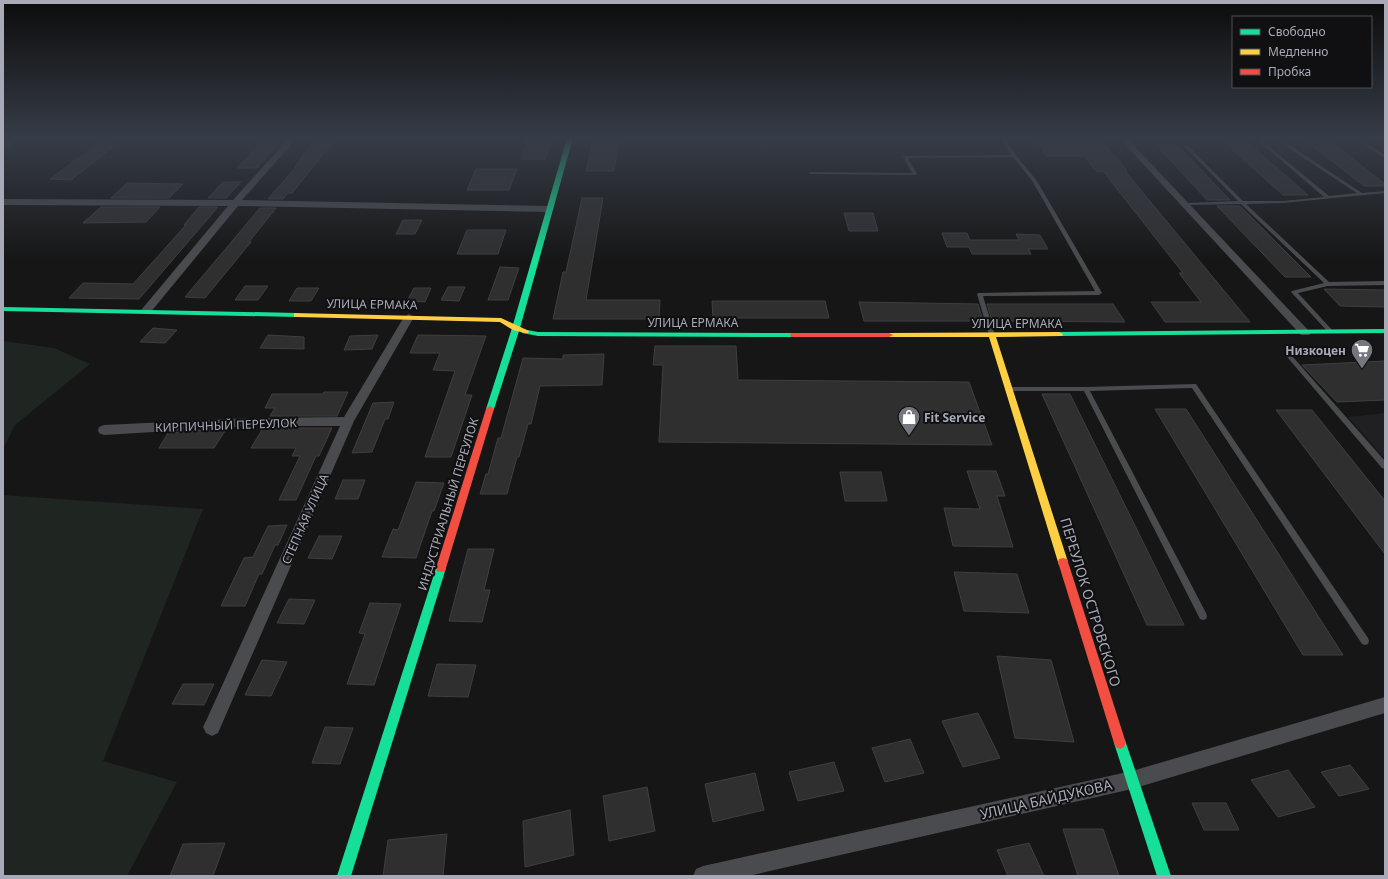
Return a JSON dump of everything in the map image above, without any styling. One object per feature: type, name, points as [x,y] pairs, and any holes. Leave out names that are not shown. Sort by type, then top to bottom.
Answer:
[{"type":"street","points":[[146,311],[256,179]]},
{"type":"street","name":"ИНДУСТРИАЛЬНЫЙ ПЕРЕУЛОК","points":[[344,876],[516,328],[558,179]]},
{"type":"street","points":[[1163,179],[1305,333]]},
{"type":"street","points":[[3,202],[235,203],[549,209]]},
{"type":"street","name":"УЛИЦА ЕРМАКА","points":[[3,309],[501,320],[516,328],[538,334],[992,335],[1385,331]]},
{"type":"street","name":"СТЕПНАЯ УЛИЦА","points":[[212,727],[348,421],[409,317]]},
{"type":"street","name":"ПЕРЕУЛОК ОСТРОВСКОГО","points":[[992,335],[1132,780],[1164,876]]},
{"type":"street","name":"КИРПИЧНЫЙ ПЕРЕУЛОК","points":[[104,430],[252,422],[348,421]]},
{"type":"street","name":"УЛИЦА БАЙДУКОВА","points":[[703,876],[1132,780],[1385,705]]},
{"type":"lane","points":[[992,335],[980,294],[1099,293],[1033,179]]},
{"type":"lane","points":[[1219,179],[1243,204],[1328,284]]},
{"type":"lane","points":[[1306,179],[1327,197]]},
{"type":"lane","points":[[1338,179],[1361,194]]},
{"type":"lane","points":[[1187,204],[1243,204],[1385,192]]},
{"type":"lane","points":[[1331,332],[1294,292],[1328,284],[1385,283]]},
{"type":"lane","points":[[1290,357],[1385,466]]},
{"type":"lane","points":[[1010,389],[1086,389],[1194,386],[1365,641]]},
{"type":"lane","points":[[1086,389],[1202,616]]},
{"type":"shaded area","points":[[3,341],[54,348],[90,364],[15,425],[3,449]]},
{"type":"shaded area","points":[[1385,413],[1385,459],[1348,417]]},
{"type":"shaded area","points":[[3,495],[203,509],[103,761],[177,782],[127,876],[3,876]]},
{"type":"building","points":[[50,179],[72,179],[71,180]]},
{"type":"building","points":[[285,179],[303,179],[292,193],[288,193],[283,199],[268,199]]},
{"type":"building","points":[[472,179],[513,179],[509,190],[467,190]]},
{"type":"building","points":[[1109,179],[1132,179],[1250,322],[1165,322],[1151,302],[1201,302],[1179,273],[1183,273]]},
{"type":"building","points":[[1188,179],[1210,179],[1230,200],[1207,200]]},
{"type":"building","points":[[1265,179],[1290,179],[1308,195],[1283,195]]},
{"type":"building","points":[[1355,179],[1379,179],[1385,184],[1385,186],[1364,186]]},
{"type":"building","points":[[223,182],[241,182],[226,198],[208,198]]},
{"type":"building","points":[[127,183],[183,184],[169,198],[111,198]]},
{"type":"building","points":[[582,198],[603,198],[586,300],[660,300],[659,319],[553,319],[563,272],[566,272]]},
{"type":"building","points":[[1217,206],[1240,206],[1311,277],[1285,277]]},
{"type":"building","points":[[101,207],[160,207],[146,222],[83,223]]},
{"type":"building","points":[[199,207],[218,207],[139,299],[69,298],[83,283],[133,284],[186,225],[184,225]]},
{"type":"building","points":[[260,208],[276,208],[249,242],[251,242],[205,298],[185,297]]},
{"type":"building","points":[[844,213],[873,213],[878,231],[849,231]]},
{"type":"building","points":[[403,220],[422,220],[415,234],[396,234]]},
{"type":"building","points":[[467,230],[506,230],[498,254],[457,254]]},
{"type":"building","points":[[942,233],[967,233],[970,240],[1019,240],[1016,234],[1040,235],[1048,249],[1028,249],[1031,254],[972,254],[969,247],[947,247]]},
{"type":"building","points":[[500,267],[519,268],[508,300],[488,300]]},
{"type":"building","points":[[245,286],[268,286],[258,300],[235,300]]},
{"type":"building","points":[[448,287],[465,287],[459,301],[441,300]]},
{"type":"building","points":[[297,288],[319,288],[311,301],[289,301]]},
{"type":"building","points":[[414,288],[431,288],[425,302],[407,301]]},
{"type":"building","points":[[1324,289],[1385,290],[1385,307],[1340,306]]},
{"type":"building","points":[[712,301],[825,301],[829,318],[713,318]]},
{"type":"building","points":[[859,302],[978,304],[983,321],[864,321]]},
{"type":"building","points":[[987,304],[1113,304],[1125,322],[992,321]]},
{"type":"building","points":[[153,328],[177,330],[165,343],[140,342]]},
{"type":"building","points":[[268,335],[304,337],[304,349],[260,348]]},
{"type":"building","points":[[378,335],[372,349],[344,350],[350,336]]},
{"type":"building","points":[[418,335],[486,336],[465,395],[472,395],[451,457],[425,457],[455,371],[433,370],[440,353],[410,353]]},
{"type":"building","points":[[655,346],[736,346],[738,380],[969,382],[992,445],[659,442],[663,365],[653,365]]},
{"type":"building","points":[[604,354],[602,385],[540,386],[531,424],[528,424],[507,494],[480,494],[486,474],[488,474],[498,438],[501,438],[523,358],[563,359],[563,355]]},
{"type":"building","points":[[1385,361],[1385,400],[1337,402],[1302,365]]},
{"type":"building","points":[[324,392],[348,392],[337,416],[270,416],[275,408],[265,408],[272,394],[323,394]]},
{"type":"building","points":[[1042,394],[1070,394],[1184,625],[1147,625]]},
{"type":"building","points":[[394,402],[388,419],[385,419],[372,452],[352,453],[373,403]]},
{"type":"building","points":[[1155,409],[1186,409],[1343,655],[1303,655]]},
{"type":"building","points":[[1276,410],[1312,410],[1385,501],[1385,554]]},
{"type":"building","points":[[263,428],[332,428],[319,456],[316,456],[296,500],[279,500],[300,456],[292,456],[296,448],[251,448]]},
{"type":"building","points":[[205,430],[225,431],[214,448],[159,448],[168,433]]},
{"type":"building","points":[[967,471],[996,471],[1005,496],[997,496],[1013,547],[953,546],[944,508],[980,509]]},
{"type":"building","points":[[840,472],[881,472],[887,501],[845,501]]},
{"type":"building","points":[[343,480],[365,480],[358,499],[335,499]]},
{"type":"building","points":[[416,482],[444,483],[434,511],[432,511],[416,558],[382,557],[393,529],[398,530]]},
{"type":"building","points":[[287,525],[278,545],[275,545],[262,574],[259,574],[245,606],[221,606],[244,558],[253,557],[268,526]]},
{"type":"building","points":[[319,536],[342,536],[332,559],[308,558]]},
{"type":"building","points":[[468,549],[494,549],[484,590],[490,590],[482,622],[449,621]]},
{"type":"building","points":[[954,572],[1017,574],[1029,613],[964,611]]},
{"type":"building","points":[[289,599],[315,600],[304,624],[277,623]]},
{"type":"building","points":[[370,603],[401,604],[374,685],[347,684],[365,634],[359,633]]},
{"type":"building","points":[[997,656],[1051,660],[1074,742],[1015,738]]},
{"type":"building","points":[[262,660],[287,662],[271,696],[245,695]]},
{"type":"building","points":[[437,664],[476,665],[468,697],[428,696]]},
{"type":"building","points":[[183,684],[214,684],[204,705],[172,704]]},
{"type":"building","points":[[978,713],[1000,758],[963,767],[942,721]]},
{"type":"building","points":[[325,727],[353,728],[340,764],[312,763]]},
{"type":"building","points":[[910,739],[924,773],[885,782],[872,748]]},
{"type":"building","points":[[834,762],[844,791],[798,801],[789,772]]},
{"type":"building","points":[[1350,765],[1369,789],[1339,796],[1321,772]]},
{"type":"building","points":[[1288,770],[1315,807],[1278,817],[1251,780]]},
{"type":"building","points":[[755,773],[764,810],[713,822],[705,784]]},
{"type":"building","points":[[647,787],[655,831],[609,841],[603,796]]},
{"type":"building","points":[[1192,803],[1226,803],[1239,830],[1204,830]]},
{"type":"building","points":[[570,810],[574,855],[525,867],[523,821]]},
{"type":"building","points":[[1063,829],[1103,829],[1119,876],[1078,876]]},
{"type":"building","points":[[447,834],[443,876],[383,876],[388,840]]},
{"type":"building","points":[[225,843],[213,876],[170,876],[183,844]]},
{"type":"building","points":[[1029,843],[1044,876],[1008,876],[997,850]]},
{"type":"traffic: fast","points":[[490,409],[516,328],[558,179]]},
{"type":"traffic: fast","points":[[3,309],[297,315]]},
{"type":"traffic: fast","points":[[525,331],[538,334],[794,335]]},
{"type":"traffic: fast","points":[[1059,334],[1385,331]]},
{"type":"traffic: fast","points":[[344,876],[441,568]]},
{"type":"traffic: fast","points":[[1120,743],[1164,876]]},
{"type":"traffic: slow","points":[[297,315],[501,320],[525,331]]},
{"type":"traffic: slow","points":[[889,335],[1059,334]]},
{"type":"traffic: slow","points":[[992,335],[1063,562]]},
{"type":"traffic: jam","points":[[794,335],[889,335]]},
{"type":"traffic: jam","points":[[441,568],[490,409]]},
{"type":"traffic: jam","points":[[1063,562],[1120,743]]},
{"type":"place","name":"Низкоцен","points":[[1362,370]]},
{"type":"place","name":"Fit Service","points":[[909,436]]}]
